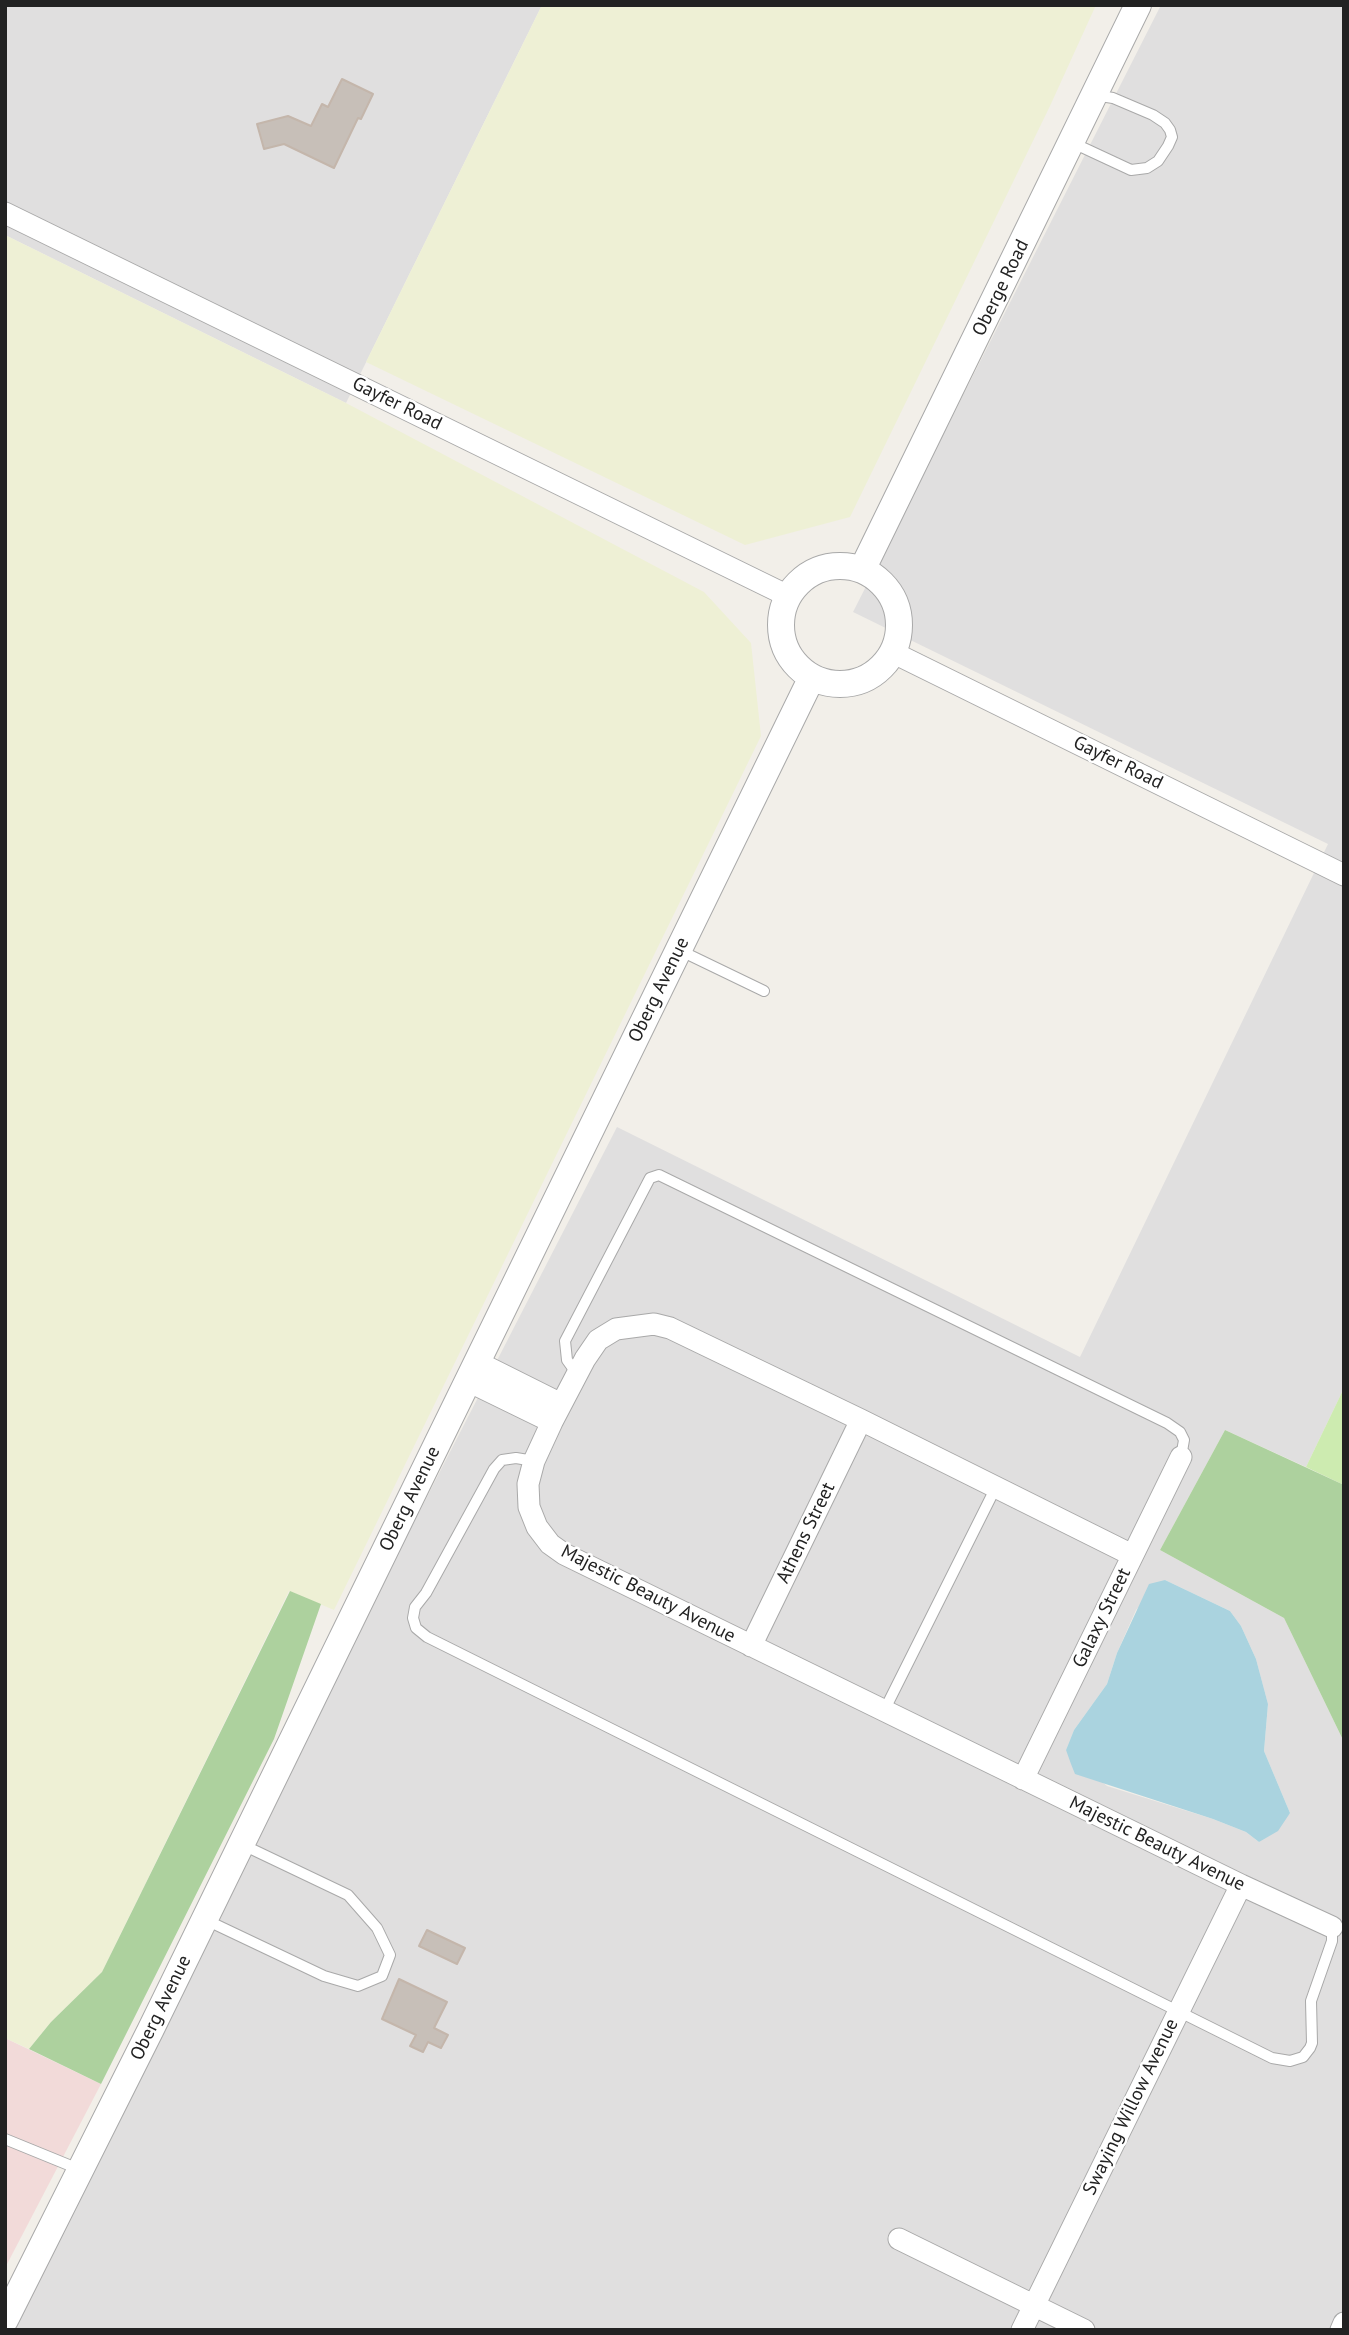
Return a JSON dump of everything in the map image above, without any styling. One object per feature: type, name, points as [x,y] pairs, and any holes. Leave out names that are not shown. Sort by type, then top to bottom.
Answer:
[{"type":"street","name":"Oberge Road","points":[[862,570],[1138,5]]},
{"type":"street","name":"Gayfer Road","points":[[5,213],[788,596]]},
{"type":"street","points":[[836,566],[862,570],[878,580],[891,595],[898,614],[898,633],[892,652],[872,675],[858,681],[834,683],[812,677],[799,668],[789,656],[783,641],[780,626],[782,610],[788,596],[798,582],[812,572],[836,566]]},
{"type":"street","name":"Gayfer Road","points":[[892,652],[1344,875]]},
{"type":"street","name":"Oberg Avenue","points":[[5,2320],[205,1919],[812,677]]},
{"type":"street","name":"Majestic Beauty Avenue","points":[[1132,1555],[861,1420],[670,1328],[654,1324],[616,1329],[598,1340],[556,1413],[534,1461],[528,1484],[529,1507],[537,1527],[550,1544],[564,1554],[1332,1927]]},
{"type":"street","points":[[473,1371],[556,1413]]},
{"type":"street","name":"Athens Street","points":[[751,1646],[861,1420]]},
{"type":"street","name":"Galaxy Street","points":[[1023,1779],[1181,1457]]},
{"type":"street","name":"Swaying Willow Avenue","points":[[1022,2330],[1241,1885]]},
{"type":"street","points":[[898,2239],[1084,2330]]},
{"type":"street","points":[[1340,2330],[1344,2323]]},
{"type":"lane","points":[[1071,143],[1131,170],[1147,168],[1158,161],[1168,146],[1171,137],[1165,123],[1113,98],[1094,95]]},
{"type":"lane","points":[[678,950],[764,991]]},
{"type":"lane","points":[[577,1374],[567,1360],[565,1341],[650,1178],[659,1175],[1167,1423],[1180,1432],[1184,1440],[1181,1457]]},
{"type":"lane","points":[[534,1461],[516,1458],[502,1460],[494,1469],[426,1593],[415,1606],[413,1618],[416,1628],[427,1637],[1272,2058],[1290,2062],[1303,2057],[1312,2043],[1311,2001],[1332,1941],[1332,1927]]},
{"type":"lane","points":[[884,1711],[996,1488]]},
{"type":"lane","points":[[205,1919],[324,1976],[358,1986],[382,1976],[390,1955],[377,1928],[348,1895],[241,1844]]},
{"type":"lane","points":[[5,2139],[80,2170]]},
{"type":"shaded area","points":[[5,5],[542,5],[346,403],[5,235]]},
{"type":"shaded area","points":[[1161,5],[1344,5],[1344,1388],[1306,1467],[1225,1430],[1160,1550],[1284,1618],[1344,1742],[1344,2330],[15,2330],[358,1631],[617,1127],[1080,1357],[1328,844],[853,612]],"holes":[[[1165,1580],[1230,1611],[1241,1626],[1256,1659],[1268,1704],[1264,1751],[1290,1813],[1259,1842],[1246,1832],[1213,1819],[1107,1786],[1066,1750],[1074,1730],[1107,1684],[1136,1610]]]},
{"type":"shaded area","points":[[5,2038],[101,2084],[5,2268]]},
{"type":"green space","points":[[542,5],[1096,5],[1050,106],[850,517],[745,545],[366,362]]},
{"type":"green space","points":[[5,235],[346,403],[704,592],[751,643],[761,736],[334,1610],[289,1591],[102,1972],[51,2022],[29,2049],[5,2038]]},
{"type":"green space","points":[[1344,1388],[1344,1485],[1306,1467]]},
{"type":"green space","points":[[1225,1430],[1344,1485],[1344,1742],[1284,1618],[1160,1550]]},
{"type":"green space","points":[[290,1591],[321,1604],[274,1739],[101,2084],[29,2049],[51,2022],[102,1972]]},
{"type":"water","points":[[1165,1580],[1230,1611],[1241,1626],[1256,1659],[1268,1704],[1264,1751],[1290,1813],[1278,1831],[1259,1842],[1246,1832],[1213,1819],[1075,1774],[1071,1764],[1066,1750],[1074,1730],[1107,1684],[1117,1653],[1149,1584]]},
{"type":"building","points":[[342,79],[373,94],[334,168],[284,144],[264,149],[257,124],[288,116],[311,126],[322,104],[328,107]]},
{"type":"building","points":[[427,1930],[465,1948],[457,1964],[419,1946]]},
{"type":"building","points":[[399,1979],[447,2002],[434,2028],[448,2035],[441,2048],[428,2042],[423,2052],[410,2046],[416,2035],[382,2019]]}]
